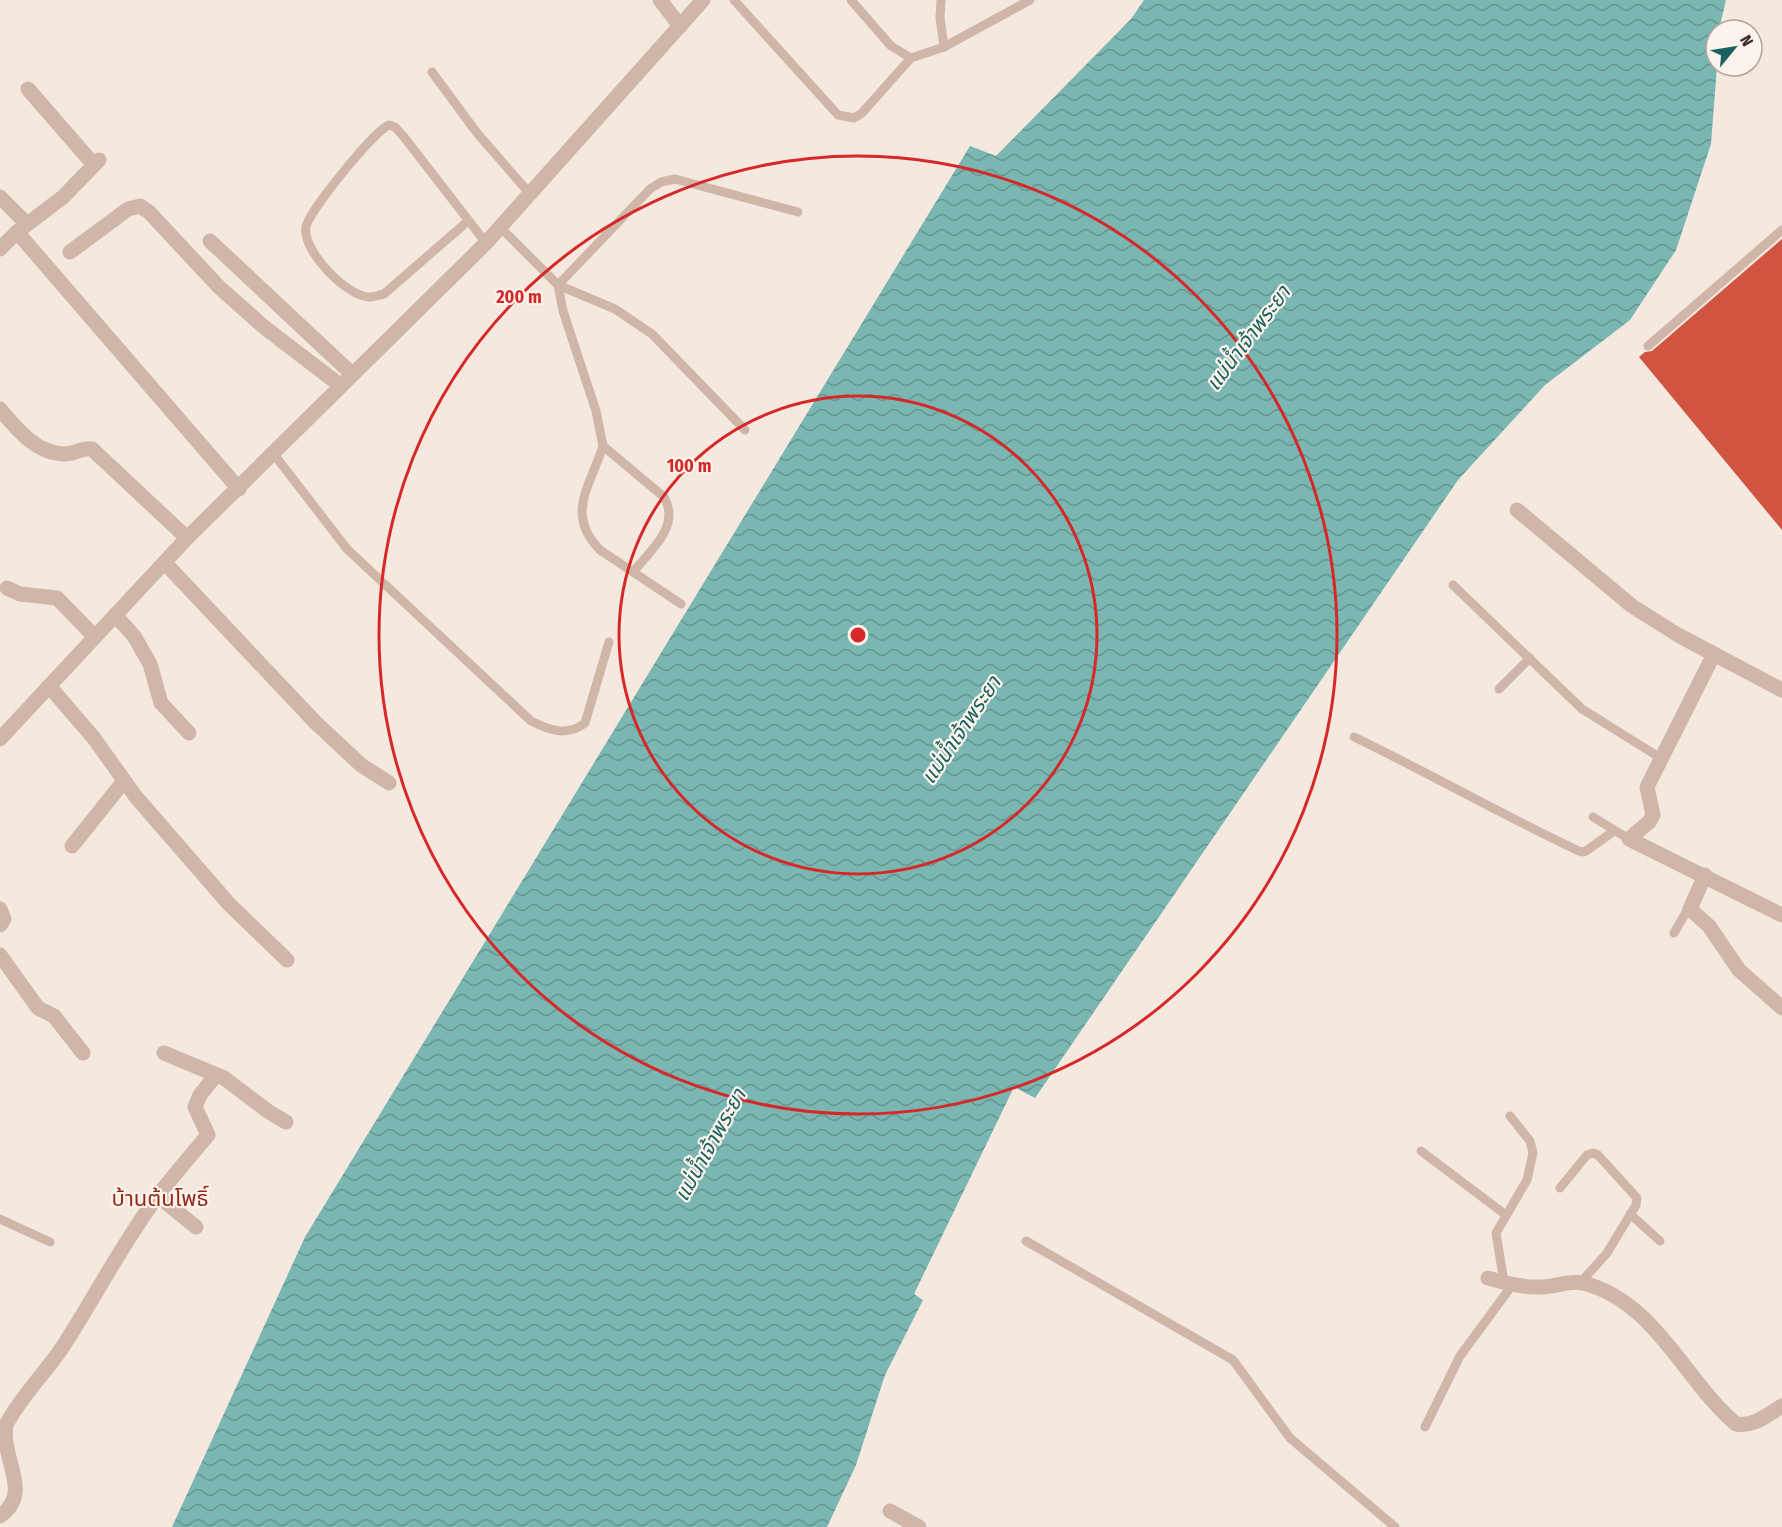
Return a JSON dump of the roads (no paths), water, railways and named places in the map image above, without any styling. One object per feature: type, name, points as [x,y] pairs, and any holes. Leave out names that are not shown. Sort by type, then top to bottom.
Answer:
[{"type":"street","points":[[660,0],[680,27]]},
{"type":"street","points":[[0,739],[188,538],[486,243],[703,0]]},
{"type":"street","points":[[0,249],[22,228],[63,196],[96,163],[28,89]]},
{"type":"street","points":[[0,197],[22,228],[239,489]]},
{"type":"street","points":[[69,252],[128,209],[140,206],[149,212],[219,286],[264,327],[347,380]]},
{"type":"street","points":[[210,241],[347,380]]},
{"type":"street","points":[[0,408],[24,437],[43,448],[65,454],[84,447],[92,449],[188,538]]},
{"type":"street","points":[[1517,510],[1632,606],[1714,654],[1782,690]]},
{"type":"street","points":[[165,563],[315,722],[361,765],[389,783]]},
{"type":"street","points":[[7,588],[20,594],[57,598],[95,637]]},
{"type":"street","points":[[115,615],[134,636],[150,664],[161,703],[189,733]]},
{"type":"street","points":[[1714,654],[1684,717],[1659,757],[1647,787],[1653,815],[1649,822],[1629,839],[1665,859],[1705,875],[1782,915]]},
{"type":"street","points":[[49,686],[93,737],[124,781],[228,904],[287,960]]},
{"type":"street","points":[[72,846],[124,781]]},
{"type":"street","points":[[1705,875],[1689,907],[1692,913],[1709,926],[1739,970],[1782,1008]]},
{"type":"street","points":[[0,909],[4,919],[0,925]]},
{"type":"street","points":[[0,955],[38,1008],[54,1016],[83,1053]]},
{"type":"street","points":[[164,1053],[216,1075],[286,1122]]},
{"type":"street","points":[[0,1516],[12,1506],[15,1498],[2,1455],[1,1440],[6,1425],[61,1349],[158,1196],[208,1135],[195,1107],[200,1095],[216,1075]]},
{"type":"street","points":[[158,1196],[196,1227]]},
{"type":"street","points":[[1488,1278],[1544,1287],[1580,1282],[1618,1298],[1633,1309],[1736,1424],[1746,1426],[1754,1423],[1782,1406]]},
{"type":"street","points":[[890,1511],[919,1527]]},
{"type":"lane","points":[[734,0],[838,115],[846,118],[854,118],[862,113],[911,58],[944,47],[1030,0]]},
{"type":"lane","points":[[850,0],[891,46],[911,58]]},
{"type":"lane","points":[[940,0],[944,47]]},
{"type":"lane","points":[[432,72],[477,133],[530,194]]},
{"type":"lane","points":[[468,221],[384,294],[369,297],[355,292],[339,281],[309,248],[305,236],[306,225],[314,209],[369,141],[381,128],[389,124],[400,132],[486,243]]},
{"type":"lane","points":[[558,285],[650,189],[661,182],[675,179],[694,183],[798,212]]},
{"type":"lane","points":[[500,227],[558,285],[615,309],[652,334],[745,430]]},
{"type":"lane","points":[[1648,346],[1782,230]]},
{"type":"lane","points":[[558,285],[563,311],[596,411],[603,446],[585,493],[581,510],[582,525],[589,539],[600,550],[681,604]]},
{"type":"lane","points":[[603,446],[664,497],[669,506],[671,517],[667,529],[633,572]]},
{"type":"lane","points":[[273,453],[347,549],[531,721],[549,730],[565,731],[577,729],[585,723],[609,642]]},
{"type":"lane","points":[[1453,585],[1582,709],[1659,757]]},
{"type":"lane","points":[[1499,689],[1530,658]]},
{"type":"lane","points":[[1354,737],[1439,778],[1500,813],[1581,852],[1586,851],[1614,831]]},
{"type":"lane","points":[[1593,817],[1629,839]]},
{"type":"lane","points":[[1674,933],[1689,907]]},
{"type":"lane","points":[[1425,1427],[1464,1349],[1508,1283],[1496,1233],[1527,1180],[1533,1153],[1530,1141],[1510,1116]]},
{"type":"lane","points":[[1421,1151],[1506,1215]]},
{"type":"lane","points":[[1560,1188],[1587,1155],[1593,1153],[1634,1193],[1636,1204],[1630,1214],[1606,1253],[1580,1282]]},
{"type":"lane","points":[[1630,1214],[1660,1241]]},
{"type":"lane","points":[[0,1218],[50,1242]]},
{"type":"lane","points":[[1026,1241],[1233,1360],[1290,1438],[1395,1527]]},
{"type":"water","name":"แม่น้ำเจ้าพระยา","points":[[1144,0],[1726,0],[1722,18],[1704,18],[1704,78],[1716,78],[1711,144],[1676,250],[1630,320],[1545,385],[1458,480],[1035,1098],[1014,1087],[914,1294],[923,1300],[885,1375],[856,1465],[827,1527],[172,1527],[305,1237],[970,146],[996,156],[1131,19]]},
{"type":"district","name":"บ้านต้นโพธิ์","points":[[160,1198]]}]
